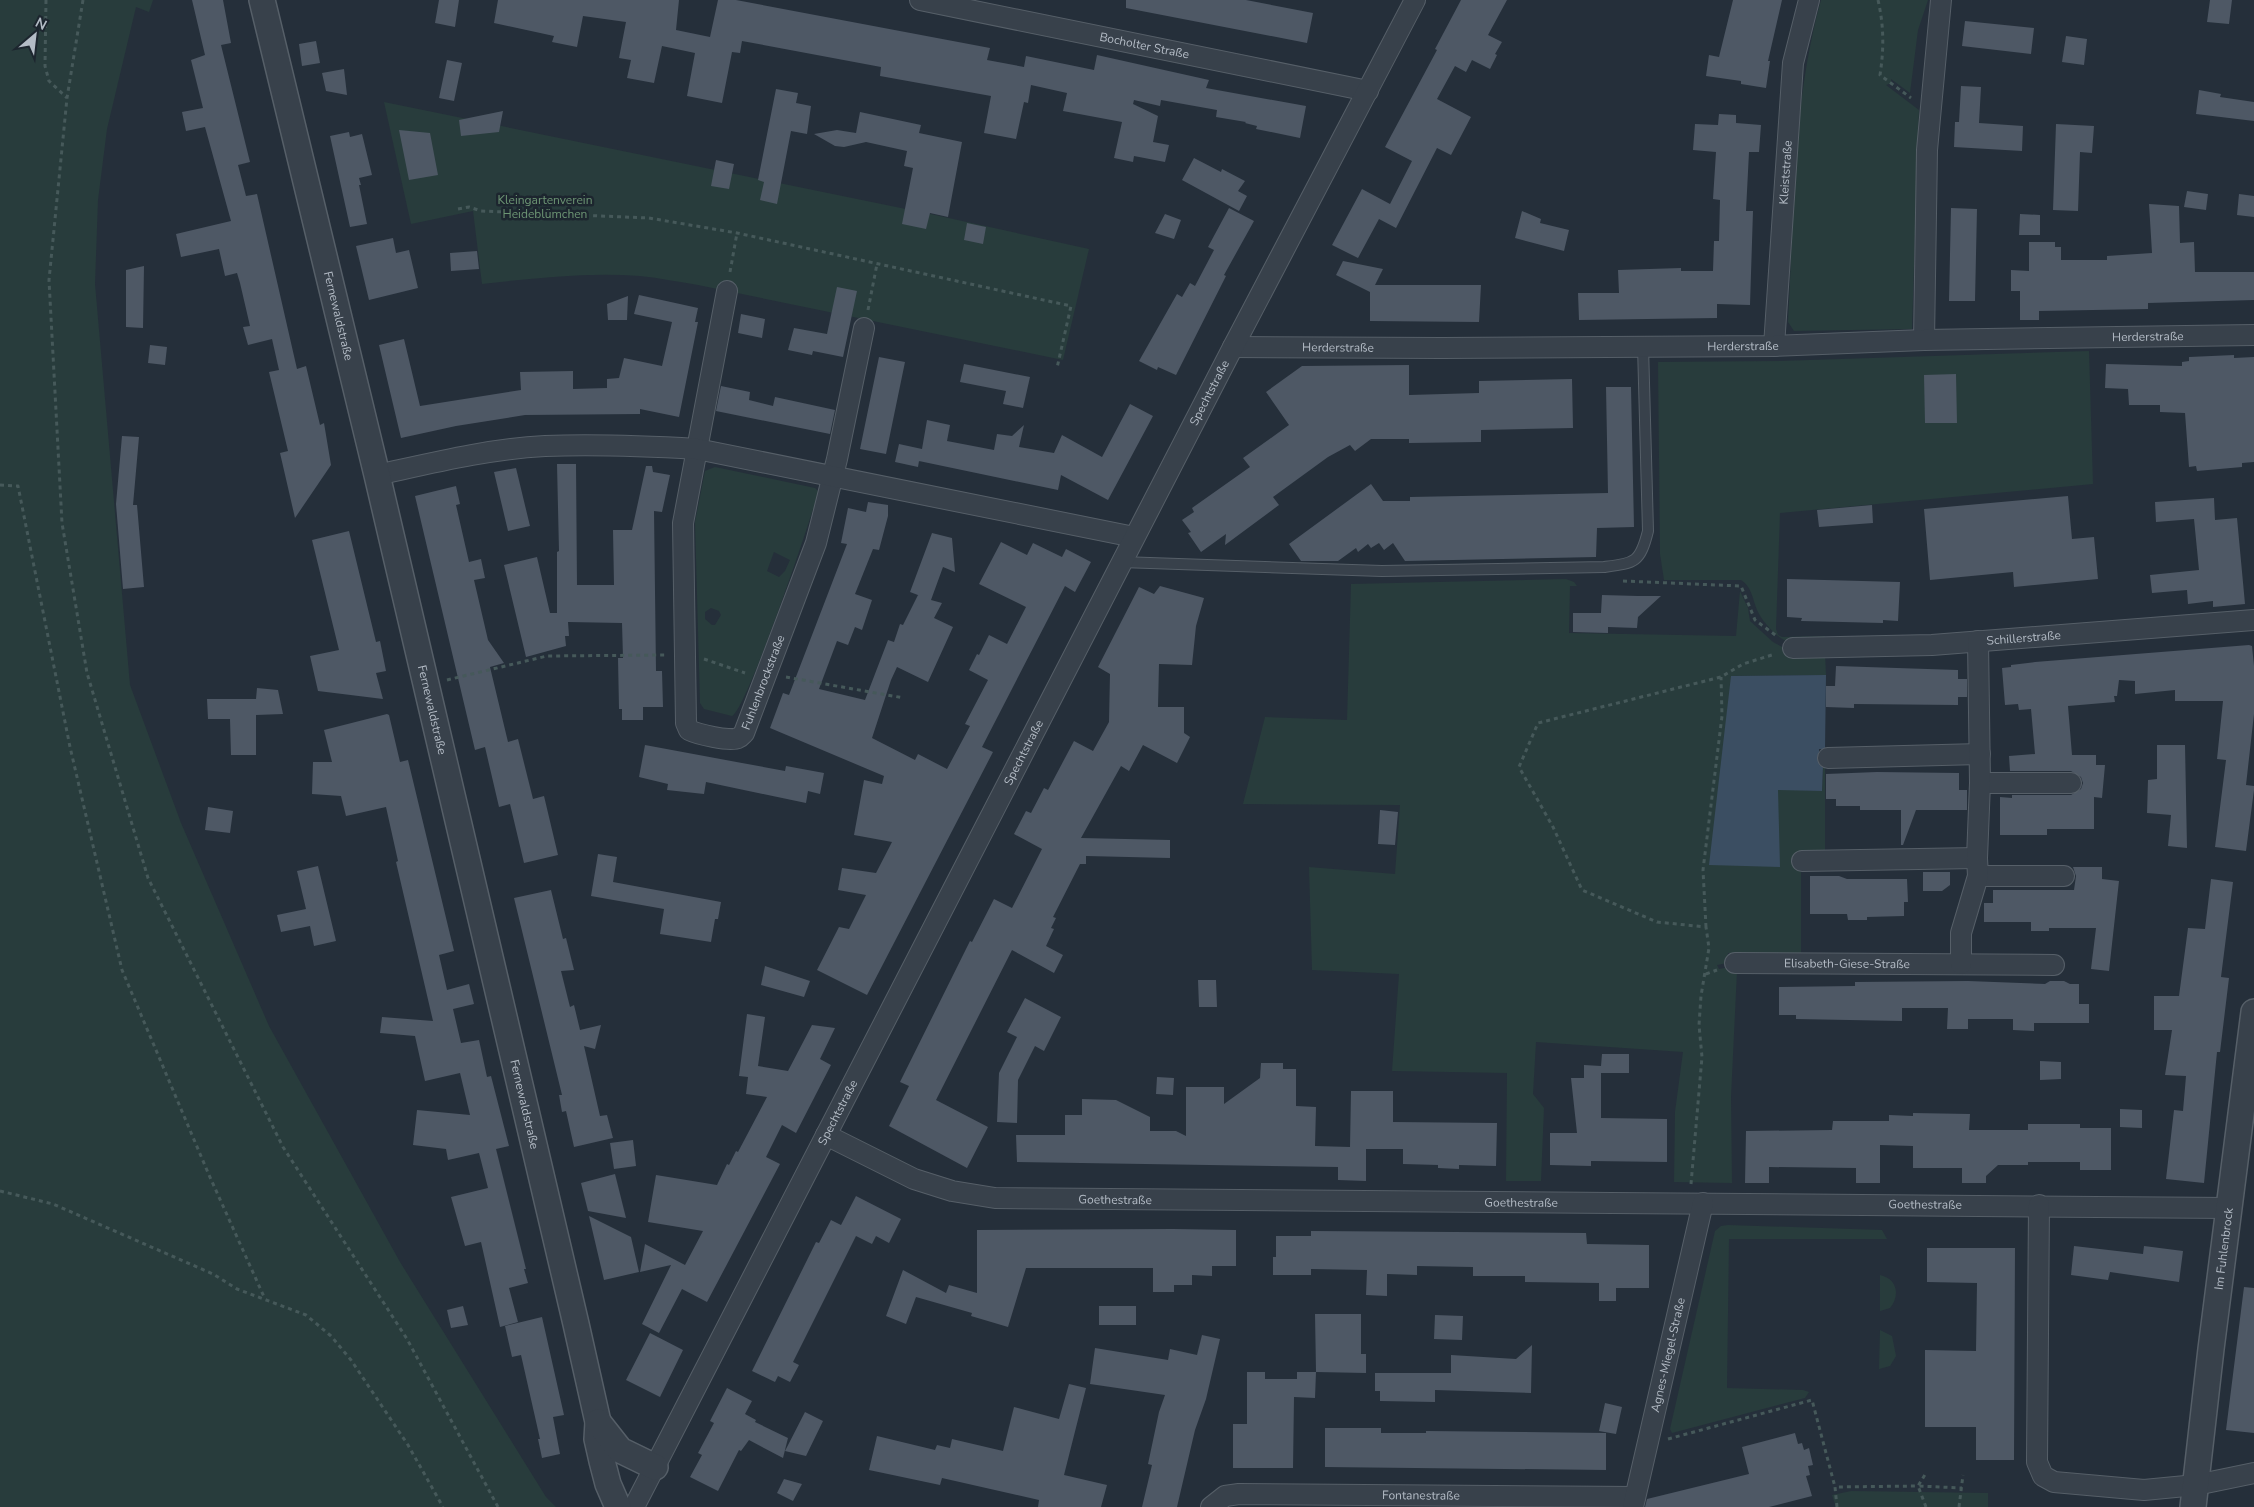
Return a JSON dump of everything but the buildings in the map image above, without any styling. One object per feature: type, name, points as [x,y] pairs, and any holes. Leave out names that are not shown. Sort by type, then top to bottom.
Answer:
[{"type":"street","name":"Fernewaldstraße","points":[[262,0],[377,475],[598,1422],[597,1439],[602,1461],[608,1484],[618,1507]]},
{"type":"street","name":"Bocholter Straße","points":[[920,0],[1368,91]]},
{"type":"street","name":"Spechtstraße","points":[[634,1507],[1134,537],[1415,0]]},
{"type":"street","name":"Kleiststraße","points":[[1774,346],[1793,63],[1809,0]]},
{"type":"street","points":[[1924,340],[1927,150],[1941,0]]},
{"type":"street","name":"Fuhlenbrockstraße","points":[[727,291],[699,428],[697,449],[683,523],[686,723],[689,730],[696,733],[734,739],[744,733],[816,543],[837,459],[864,328]]},
{"type":"street","name":"Herderstraße","points":[[1233,347],[1774,346],[1924,340],[2254,335]]},
{"type":"street","points":[[377,475],[497,451],[545,446],[625,445],[697,449],[1134,537]]},
{"type":"street","name":"Schillerstraße","points":[[1793,648],[1932,645],[2254,620]]},
{"type":"street","points":[[1961,964],[1961,933],[1977,867],[1980,783],[1978,641]]},
{"type":"street","points":[[1828,758],[1980,754]]},
{"type":"street","points":[[1980,783],[2071,783]]},
{"type":"street","points":[[1802,861],[1977,867],[2064,876]]},
{"type":"street","name":"Elisabeth-Giese-Straße","points":[[1735,963],[2054,965]]},
{"type":"street","name":"Im Fuhlenbrock","points":[[2195,1496],[2229,1208],[2248,1109],[2254,1012]]},
{"type":"street","name":"Goethestraße","points":[[826,1135],[914,1179],[952,1191],[995,1198],[1268,1202],[1696,1202],[2229,1208]]},
{"type":"street","name":"Agnes-Miegel-Straße","points":[[1634,1502],[1648,1444],[1696,1202]]},
{"type":"street","points":[[2039,1205],[2037,1462],[2043,1476],[2054,1482],[2195,1496],[2254,1473]]},
{"type":"street","name":"Fernewaldstraße","points":[[598,1422],[620,1450],[655,1467]]},
{"type":"street","name":"Fontanestraße","points":[[1211,1507],[1225,1496],[1239,1494],[1634,1502]]},
{"type":"lane","points":[[1122,562],[1382,571],[1604,567],[1625,564],[1635,560],[1643,552],[1648,531],[1643,346]]},
{"type":"path","points":[[46,0],[45,66],[49,81],[67,98]]},
{"type":"path","points":[[84,0],[67,98],[49,280],[62,523],[87,673],[148,878],[283,1146],[407,1339],[498,1507]]},
{"type":"path","points":[[1878,0],[1883,22],[1884,44],[1880,75],[1930,112]]},
{"type":"path","points":[[458,209],[469,207],[481,211],[649,218],[736,234],[1071,306],[1057,368]]},
{"type":"path","points":[[727,291],[736,234]]},
{"type":"path","points":[[864,328],[877,264]]},
{"type":"path","points":[[0,486],[18,486],[70,747],[122,970],[209,1175],[265,1299]]},
{"type":"path","points":[[1604,567],[1617,581],[1741,586],[1755,620],[1793,648]]},
{"type":"path","points":[[1706,927],[1656,922],[1582,890],[1553,826],[1519,767],[1538,723],[1721,677],[1743,664],[1793,648]]},
{"type":"path","points":[[1696,1202],[1702,1057],[1699,1025],[1701,996],[1709,948],[1703,870],[1722,716],[1721,677]]},
{"type":"path","points":[[0,1191],[54,1204],[213,1274],[237,1289],[306,1315],[332,1336],[351,1360],[408,1445],[443,1507]]},
{"type":"path","points":[[1648,1444],[1812,1400],[1834,1486],[1837,1507]]},
{"type":"path","points":[[1918,1486],[1926,1473]]},
{"type":"path","points":[[1959,1507],[1963,1475]]},
{"type":"path","points":[[1834,1486],[1962,1488]]},
{"type":"path","points":[[1918,1486],[1926,1507]]},
{"type":"green space","points":[[0,0],[153,0],[149,12],[136,7],[107,129],[98,200],[95,284],[130,685],[181,823],[269,1026],[400,1262],[546,1497],[556,1507],[0,1507]]},
{"type":"green space","points":[[1821,0],[1928,0],[1918,30],[1910,93],[1891,79],[1891,83],[1886,85],[1919,110],[1912,329],[1794,331],[1788,322],[1793,201],[1799,119],[1804,79]]},
{"type":"green space","name":"Kleingartenverein Heideblümchen","points":[[384,102],[935,215],[1089,249],[1063,360],[698,285],[647,277],[581,275],[482,284],[473,211],[411,224]]},
{"type":"green space","points":[[2089,351],[2093,484],[1780,513],[1776,629],[1778,635],[1782,637],[1825,636],[1825,646],[1790,642],[1778,636],[1762,619],[1750,589],[1741,580],[1664,580],[1660,554],[1658,362],[1779,361]]},
{"type":"green space","points":[[715,467],[815,488],[819,492],[816,509],[813,509],[762,654],[750,684],[732,716],[704,709],[700,703],[695,522],[705,471]],"holes":[[[774,552],[790,560],[785,571],[779,577],[767,571]],[[711,608],[719,611],[721,615],[715,625],[712,625],[705,619],[705,612]]]},
{"type":"green space","points":[[1566,579],[1574,582],[1577,586],[1570,586],[1569,633],[1736,636],[1740,591],[1748,608],[1750,621],[1773,642],[1784,648],[1825,653],[1826,675],[1731,676],[1778,789],[1822,791],[1823,766],[1825,766],[1825,852],[1795,853],[1794,869],[1801,870],[1801,955],[1728,953],[1727,963],[1717,965],[1719,969],[1725,968],[1737,971],[1731,1097],[1732,1183],[1674,1182],[1675,1112],[1683,1052],[1536,1042],[1533,1094],[1544,1108],[1541,1181],[1506,1181],[1507,1073],[1392,1071],[1399,974],[1312,970],[1309,867],[1395,874],[1400,805],[1243,804],[1265,717],[1347,720],[1351,584]]},
{"type":"green space","points":[[1721,1226],[1882,1230],[1887,1239],[1729,1239],[1727,1388],[1803,1390],[1809,1392],[1805,1398],[1672,1433],[1670,1429],[1715,1231]]},
{"type":"green space","points":[[1880,1275],[1891,1280],[1896,1288],[1896,1293],[1890,1308],[1880,1311]]},
{"type":"green space","points":[[1880,1330],[1892,1336],[1896,1356],[1890,1366],[1879,1369]]},
{"type":"green space","points":[[1851,1491],[1988,1493],[1988,1507],[1836,1507],[1832,1495]]},
{"type":"water","points":[[1826,675],[1825,749],[1819,749],[1820,766],[1823,766],[1822,791],[1778,790],[1780,867],[1709,865],[1731,676]]}]
